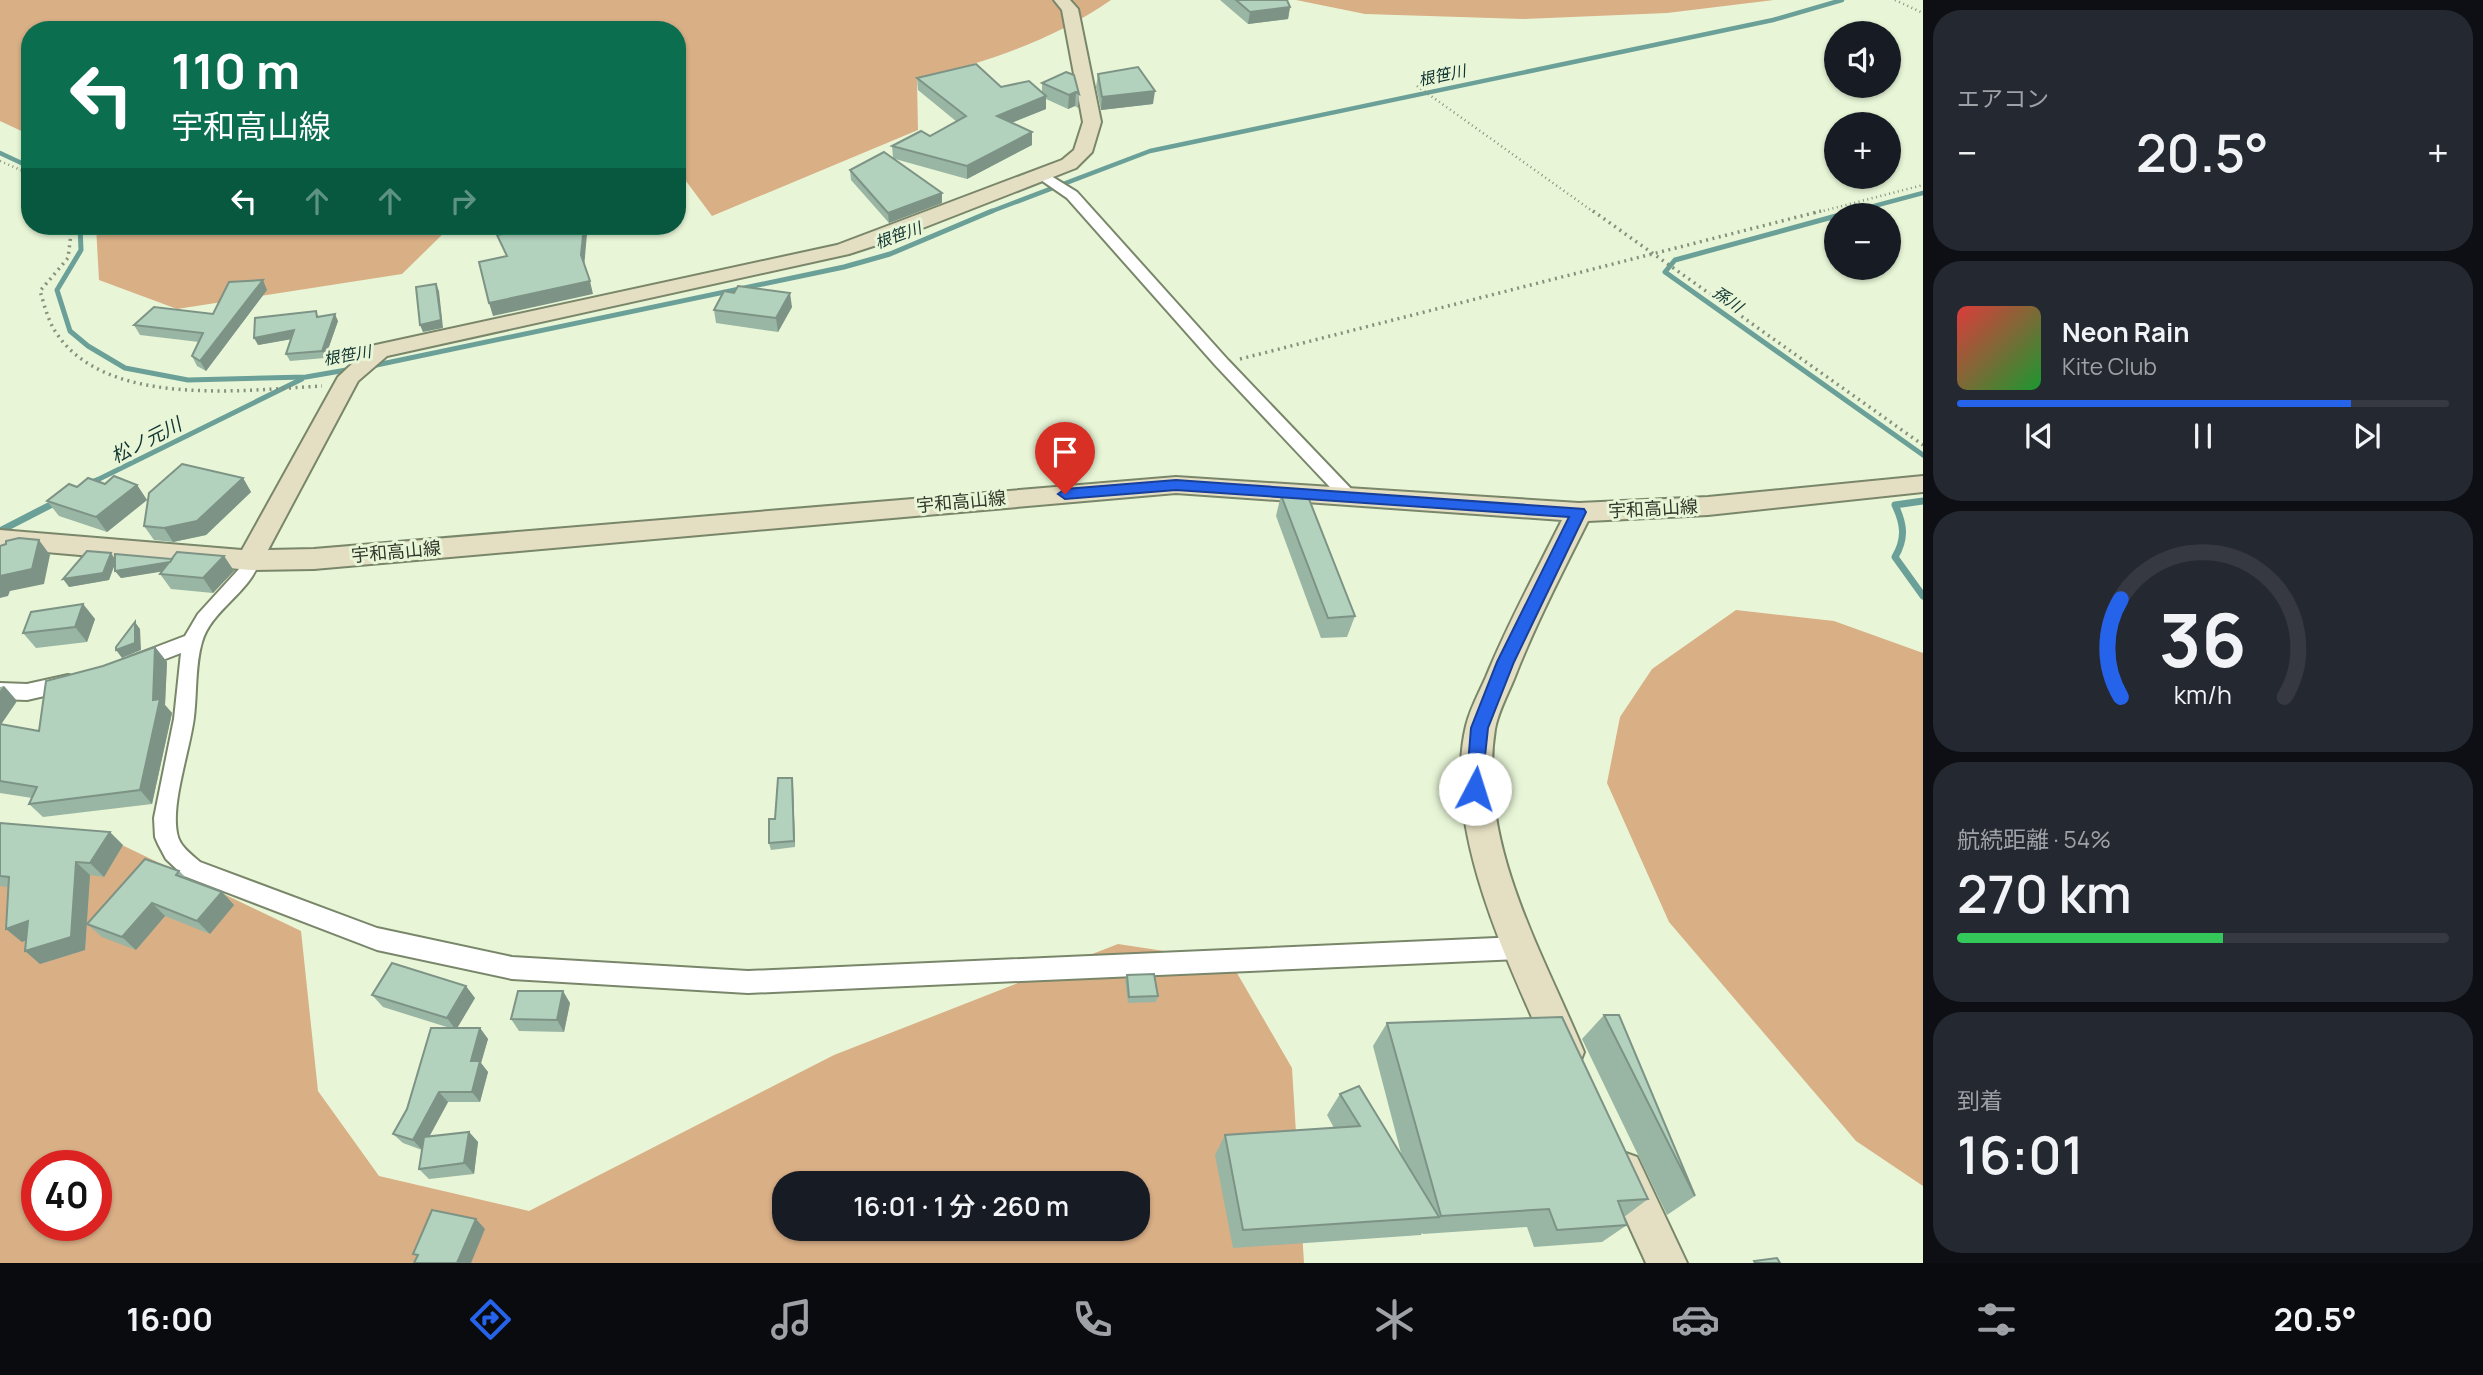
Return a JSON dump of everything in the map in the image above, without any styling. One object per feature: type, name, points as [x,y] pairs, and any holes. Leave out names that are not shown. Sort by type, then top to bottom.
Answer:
[{"type":"street","points":[[1062,0],[1070,9],[1092,122],[1083,152],[1069,164],[1046,177],[842,250],[393,346],[368,359],[346,381],[259,539],[247,572],[205,619],[192,641],[184,719],[165,818],[166,837],[174,852],[192,870],[377,939],[512,968],[748,982],[1519,948]]},
{"type":"street","points":[[1046,177],[1066,191],[1222,363],[1350,498]]},
{"type":"street","name":"宇和高山線","points":[[3,539],[251,560],[314,559],[1176,485],[1579,512],[1634,512],[1781,501],[1923,484]]},
{"type":"street","points":[[1579,512],[1506,662],[1480,728],[1475,789],[1486,844],[1519,948],[1583,1088]]},
{"type":"street","points":[[113,670],[192,641]]},
{"type":"street","points":[[0,691],[27,692],[89,677]]},
{"type":"street","points":[[1607,1138],[1667,1263]]},
{"type":"path","points":[[1895,0],[1923,13]]},
{"type":"path","points":[[1417,86],[1923,445]]},
{"type":"path","points":[[0,161],[21,170]]},
{"type":"path","points":[[1222,363],[1656,255],[1923,185]]},
{"type":"path","points":[[71,235],[68,258],[40,291],[42,307],[51,327],[80,359],[119,380],[178,391],[346,381]]},
{"type":"shaded area","points":[[0,0],[1111,0],[1064,28],[1018,49],[917,80],[918,130],[712,216],[686,181],[686,21],[21,21],[21,131],[0,121]]},
{"type":"shaded area","points":[[1296,0],[1774,0],[1667,13],[1523,19],[1365,14]]},
{"type":"shaded area","points":[[96,235],[442,235],[402,274],[177,309],[99,280]]},
{"type":"shaded area","points":[[1736,610],[1834,621],[1923,653],[1923,1186],[1856,1141],[1669,922],[1607,783],[1620,717],[1652,669]]},
{"type":"shaded area","points":[[97,833],[301,931],[318,1091],[379,1176],[529,1211],[834,1055],[1118,944],[1230,961],[1292,1068],[1304,1263],[0,1263],[0,837]]},
{"type":"building","points":[[1236,0],[1287,0],[1290,7],[1250,12]]},
{"type":"building","points":[[976,64],[1001,87],[1029,81],[1046,96],[997,116],[1032,132],[967,166],[892,146],[921,131],[930,136],[966,116],[917,78]]},
{"type":"building","points":[[1138,67],[1155,91],[1102,97],[1098,74]]},
{"type":"building","points":[[1066,72],[1074,75],[1079,94],[1076,92],[1069,95],[1042,83]]},
{"type":"building","points":[[884,152],[942,193],[888,213],[850,170]]},
{"type":"building","points":[[497,235],[583,235],[581,255],[590,281],[489,303],[479,262],[507,256]]},
{"type":"building","points":[[263,280],[200,361],[192,356],[203,333],[134,325],[154,307],[213,314],[229,282]]},
{"type":"building","points":[[436,284],[441,320],[420,325],[416,287]]},
{"type":"building","points":[[738,286],[790,293],[776,318],[714,310],[724,291],[734,293]]},
{"type":"building","points":[[316,311],[317,317],[335,314],[322,351],[286,354],[294,330],[254,338],[255,318]]},
{"type":"building","points":[[182,464],[243,478],[197,521],[164,528],[144,526],[149,493]]},
{"type":"building","points":[[114,476],[137,485],[96,517],[47,501],[69,484],[77,487],[88,478],[105,484]]},
{"type":"building","points":[[1307,494],[1355,616],[1328,618],[1281,495]]},
{"type":"building","points":[[19,538],[39,540],[32,569],[0,576],[0,546],[6,544],[6,541]]},
{"type":"building","points":[[87,551],[111,553],[103,573],[63,579]]},
{"type":"building","points":[[177,552],[224,556],[203,578],[160,574]]},
{"type":"building","points":[[115,554],[172,559],[170,562],[115,571]]},
{"type":"building","points":[[83,604],[75,627],[23,633],[31,612]]},
{"type":"building","points":[[135,622],[135,643],[116,650],[116,647]]},
{"type":"building","points":[[155,647],[153,700],[160,699],[140,790],[29,804],[37,787],[0,781],[0,724],[39,731],[46,681],[103,666]]},
{"type":"building","points":[[778,778],[792,778],[794,841],[769,843],[769,819],[775,819]]},
{"type":"building","points":[[0,823],[110,832],[90,863],[76,862],[71,937],[25,951],[28,921],[6,929],[9,877],[0,876]]},
{"type":"building","points":[[145,859],[179,871],[176,875],[222,892],[197,921],[152,903],[122,937],[87,924]]},
{"type":"building","points":[[392,963],[466,986],[447,1018],[372,995]]},
{"type":"building","points":[[1154,974],[1158,996],[1129,997],[1127,975]]},
{"type":"building","points":[[518,991],[563,991],[557,1020],[511,1019]]},
{"type":"building","points":[[1604,1015],[1619,1015],[1695,1196]]},
{"type":"building","points":[[1562,1017],[1648,1199],[1618,1201],[1627,1225],[1557,1230],[1549,1209],[1441,1216],[1387,1023]]},
{"type":"building","points":[[431,1028],[480,1028],[471,1061],[480,1061],[472,1092],[439,1092],[413,1140],[393,1134],[407,1109]]},
{"type":"building","points":[[1359,1086],[1439,1217],[1243,1230],[1225,1135],[1360,1126],[1340,1094]]},
{"type":"building","points":[[469,1132],[464,1163],[419,1169],[424,1137]]},
{"type":"building","points":[[432,1210],[476,1219],[457,1263],[414,1263],[418,1255],[413,1254]]},
{"type":"building","points":[[1777,1258],[1780,1263],[1754,1261]]},
{"type":"waterway","name":"根笹川","points":[[990,212],[1150,151],[1773,20],[1842,0]]},
{"type":"waterway","name":"根笹川","points":[[0,153],[21,163]]},
{"type":"waterway","name":"孫川","points":[[1886,203],[1923,193]]},
{"type":"waterway","name":"根笹川","points":[[367,367],[844,267],[890,254],[990,212]]},
{"type":"waterway","name":"孫川","points":[[1824,219],[1675,260],[1665,272],[1923,455]]},
{"type":"waterway","name":"根笹川","points":[[80,235],[81,250],[57,290],[70,331],[88,346],[125,368],[188,380],[306,377],[352,369]]},
{"type":"waterway","name":"松ノ元川","points":[[93,482],[302,379]]},
{"type":"waterway","name":"松ノ元川","points":[[90,484],[97,481]]},
{"type":"waterway","name":"松ノ元川","points":[[0,531],[58,501]]},
{"type":"waterway","name":"孫川","points":[[1923,501],[1895,505],[1902,531],[1901,544],[1895,557],[1923,596]]},
{"type":"route","points":[[1065,494],[1176,485],[1579,512],[1506,662],[1480,728],[1475,789]]}]
